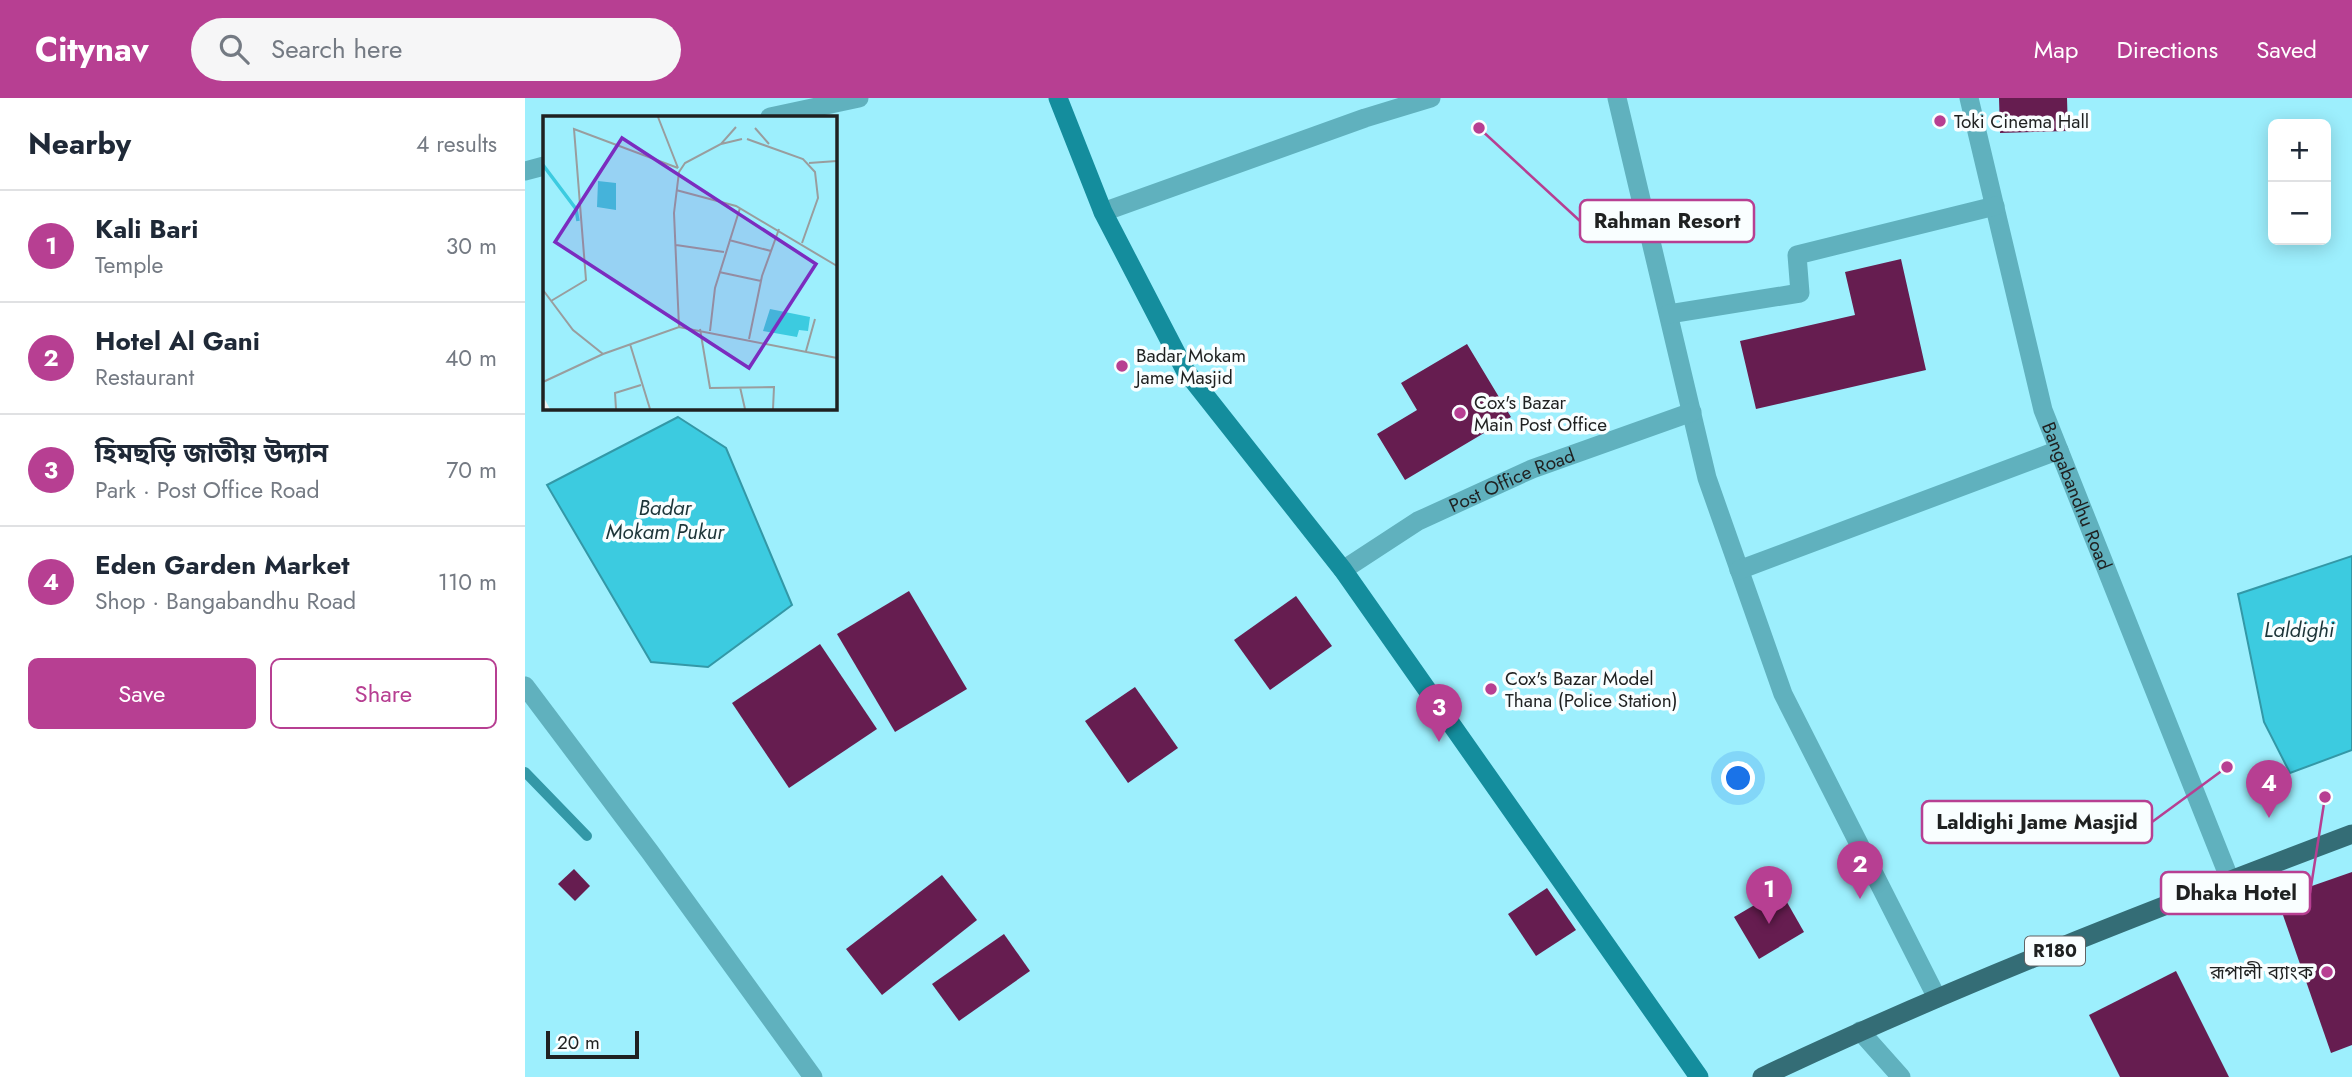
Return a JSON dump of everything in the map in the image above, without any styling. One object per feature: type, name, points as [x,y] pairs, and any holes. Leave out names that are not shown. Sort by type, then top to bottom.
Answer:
[{"type":"main road","points":[[1058,98],[1103,212],[1185,370],[1343,570],[1699,1077]]},
{"type":"main road","name":"R180","points":[[1762,1077],[1937,998],[2352,834]]},
{"type":"street","points":[[775,116],[859,98]]},
{"type":"street","points":[[1103,212],[1365,118],[1431,98]]},
{"type":"street","points":[[1617,98],[1707,478],[1783,694],[1937,998]]},
{"type":"street","name":"Bangabandhu Road","points":[[1969,98],[2043,410],[2230,880]]},
{"type":"street","points":[[525,170],[543,166]]},
{"type":"street","points":[[1669,314],[1800,293],[1797,255],[1995,206]]},
{"type":"street","name":"Post Office Road","points":[[1343,570],[1418,521],[1532,469],[1692,412]]},
{"type":"street","points":[[1739,570],[2059,450]]},
{"type":"street","points":[[525,686],[650,852],[813,1077]]},
{"type":"street","points":[[1860,1031],[1901,1077]]},
{"type":"shaded area","points":[[525,98],[2352,98],[2352,1077],[525,1077]]},
{"type":"water","name":"Badar Mokam Pukur","points":[[678,417],[726,448],[792,605],[708,667],[651,662],[547,485]]},
{"type":"water","name":"Laldighi","points":[[2352,556],[2352,750],[2290,773],[2264,722],[2238,594]]},
{"type":"building","points":[[1999,98],[2067,98],[2068,131],[2000,133]]},
{"type":"building","points":[[1901,259],[1926,370],[1756,409],[1740,341],[1855,315],[1845,272]]},
{"type":"building","name":"Cox's Bazar Main Post Office","points":[[1467,344],[1511,417],[1405,480],[1377,434],[1417,410],[1401,383]]},
{"type":"building","points":[[909,591],[967,689],[895,732],[837,634]]},
{"type":"building","points":[[1296,596],[1332,646],[1270,690],[1234,640]]},
{"type":"building","points":[[820,644],[877,729],[789,788],[732,703]]},
{"type":"building","points":[[1135,687],[1178,748],[1128,783],[1085,721]]},
{"type":"building","points":[[574,869],[590,886],[575,901],[558,884]]},
{"type":"building","name":"রূপালী ব্যাংক","points":[[2352,872],[2352,1045],[2331,1053],[2277,898]]},
{"type":"building","points":[[942,875],[977,920],[882,995],[846,949]]},
{"type":"building","points":[[1547,888],[1576,930],[1536,956],[1508,914]]},
{"type":"building","points":[[1780,890],[1804,932],[1759,959],[1734,917]]},
{"type":"building","points":[[1004,934],[1030,971],[959,1021],[932,984]]},
{"type":"building","points":[[2176,971],[2229,1077],[2120,1077],[2089,1015]]},
{"type":"waterway","points":[[525,772],[587,836]]},
{"type":"place","name":"Toki Cinema Hall","points":[[1940,121]]},
{"type":"place","name":"Rahman Resort","points":[[1479,128]]},
{"type":"place","name":"Badar Mokam Jame Masjid","points":[[1122,366]]},
{"type":"place","name":"Cox's Bazar Main Post Office","points":[[1460,413]]},
{"type":"place","name":"Cox's Bazar Model Thana (Police Station)","points":[[1491,689]]},
{"type":"place","name":"হিমছড়ি জাতীয় উদ্যান","points":[[1439,742]]},
{"type":"place","name":"Laldighi Jame Masjid","points":[[2227,767]]},
{"type":"place","name":"Dhaka Hotel","points":[[2325,797]]},
{"type":"place","name":"Eden Garden Market","points":[[2269,818]]},
{"type":"place","name":"Hotel Al Gani","points":[[1860,899]]},
{"type":"place","name":"Kali Bari","points":[[1769,924]]},
{"type":"place","name":"রূপালী ব্যাংক","points":[[2327,972]]}]
